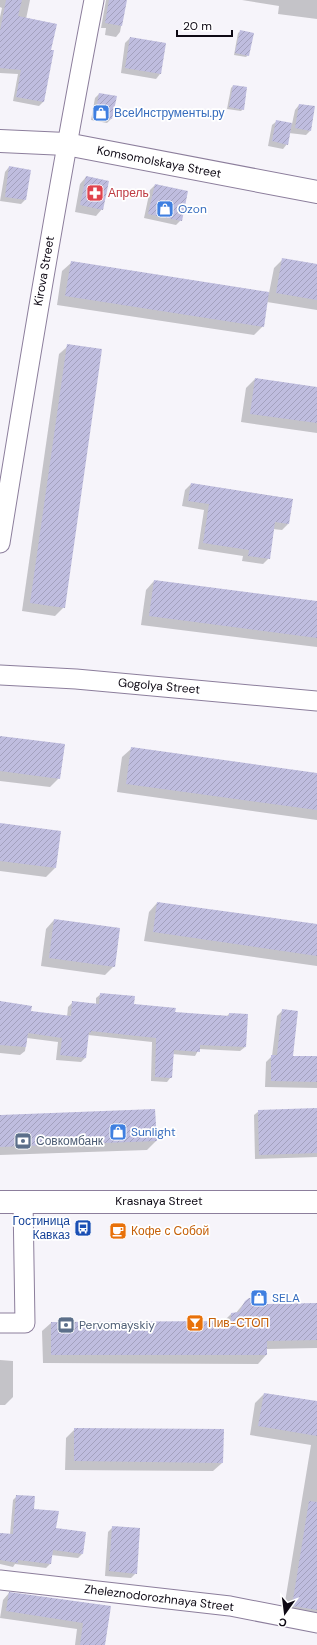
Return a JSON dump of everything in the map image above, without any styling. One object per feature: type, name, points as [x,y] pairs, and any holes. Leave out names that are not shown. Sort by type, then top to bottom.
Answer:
[{"type":"main road","name":"Komsomolskaya Street","points":[[0,141],[66,144],[317,192]]},
{"type":"main road","name":"Krasnaya Street","points":[[0,1202],[317,1202]]},
{"type":"street","name":"Kirova Street","points":[[0,543],[36,316],[66,144],[94,0]]},
{"type":"street","name":"Gogolya Street","points":[[0,675],[76,678],[317,701]]},
{"type":"street","points":[[0,1324],[24,1323],[23,1201]]},
{"type":"street","name":"Zheleznodorozhnaya Street","points":[[0,1580],[230,1606],[317,1624]]},
{"type":"building","points":[[6,0],[22,0],[18,16],[57,24],[51,50],[54,50],[44,102],[16,97],[21,70],[0,68],[0,31]]},
{"type":"building","points":[[109,0],[127,0],[122,26],[105,23]]},
{"type":"building","points":[[240,30],[254,33],[249,56],[235,53]]},
{"type":"building","points":[[130,37],[166,43],[161,74],[125,68]]},
{"type":"building","points":[[233,85],[247,87],[244,110],[229,107]]},
{"type":"building","points":[[99,93],[117,96],[112,119],[95,116]]},
{"type":"building","points":[[299,104],[315,106],[311,131],[295,128]]},
{"type":"building","points":[[276,120],[292,123],[288,145],[272,141]]},
{"type":"building","points":[[9,166],[31,170],[26,200],[5,197]]},
{"type":"building","name":"Апрель","points":[[86,176],[109,181],[103,210],[80,205]]},
{"type":"building","points":[[155,184],[188,191],[182,221],[148,214]]},
{"type":"building","points":[[282,258],[317,264],[317,300],[276,293]]},
{"type":"building","points":[[71,261],[269,292],[264,327],[65,296]]},
{"type":"building","points":[[67,344],[102,349],[65,608],[30,603]]},
{"type":"building","points":[[255,378],[317,387],[317,423],[250,414]]},
{"type":"building","points":[[191,483],[293,499],[289,524],[275,522],[270,559],[248,556],[249,550],[203,543],[209,504],[188,501]]},
{"type":"building","points":[[154,580],[317,601],[317,638],[149,616]]},
{"type":"building","points":[[0,736],[65,744],[60,779],[0,771]]},
{"type":"building","points":[[131,747],[317,773],[317,810],[126,784]]},
{"type":"building","points":[[0,823],[61,831],[56,868],[0,861]]},
{"type":"building","points":[[157,902],[317,924],[317,956],[153,932]]},
{"type":"building","points":[[54,919],[120,928],[115,967],[49,958]]},
{"type":"building","points":[[100,993],[135,996],[134,1004],[176,1008],[175,1012],[229,1016],[229,1013],[248,1014],[246,1047],[200,1045],[200,1052],[174,1050],[172,1078],[155,1077],[156,1038],[91,1031],[91,1033],[89,1032],[86,1058],[60,1055],[62,1038],[28,1033],[26,1047],[0,1045],[0,1001],[32,1006],[31,1011],[71,1016],[72,1001],[99,1004]]},
{"type":"building","points":[[282,1009],[298,1011],[293,1056],[317,1056],[317,1082],[271,1081],[271,1055],[277,1055]]},
{"type":"building","points":[[317,1108],[317,1153],[259,1155],[258,1110]]},
{"type":"building","points":[[155,1109],[157,1141],[0,1147],[0,1115]]},
{"type":"building","points":[[249,1298],[267,1298],[267,1304],[317,1303],[317,1340],[267,1341],[267,1355],[51,1355],[51,1322],[231,1321],[231,1313],[239,1312],[245,1301]]},
{"type":"building","points":[[264,1393],[317,1401],[317,1436],[258,1426]]},
{"type":"building","points":[[74,1428],[224,1429],[223,1463],[74,1461]]},
{"type":"building","points":[[16,1495],[35,1496],[34,1509],[59,1511],[56,1528],[86,1532],[83,1554],[53,1550],[51,1564],[18,1560],[18,1563],[0,1560],[0,1533],[13,1534]]},
{"type":"building","points":[[309,1501],[317,1502],[317,1610],[292,1606]]},
{"type":"building","points":[[112,1526],[140,1528],[137,1574],[109,1571]]},
{"type":"building","points":[[9,1592],[111,1606],[105,1645],[80,1645],[83,1623],[6,1611]]},
{"type":"place","name":"ВсеИнструменты.ру","points":[[101,113]]},
{"type":"place","name":"Апрель","points":[[95,193]]},
{"type":"place","name":"Ozon","points":[[165,209]]},
{"type":"place","name":"Sunlight","points":[[118,1132]]},
{"type":"place","name":"Совкомбанк","points":[[23,1141]]},
{"type":"place","name":"Гостиница Кавказ","points":[[83,1228]]},
{"type":"place","name":"Кофе с Собой","points":[[118,1231]]},
{"type":"place","name":"SELA","points":[[259,1298]]},
{"type":"place","name":"Пив-СТОП","points":[[195,1323]]},
{"type":"place","name":"Pervomayskiy","points":[[66,1325]]}]
